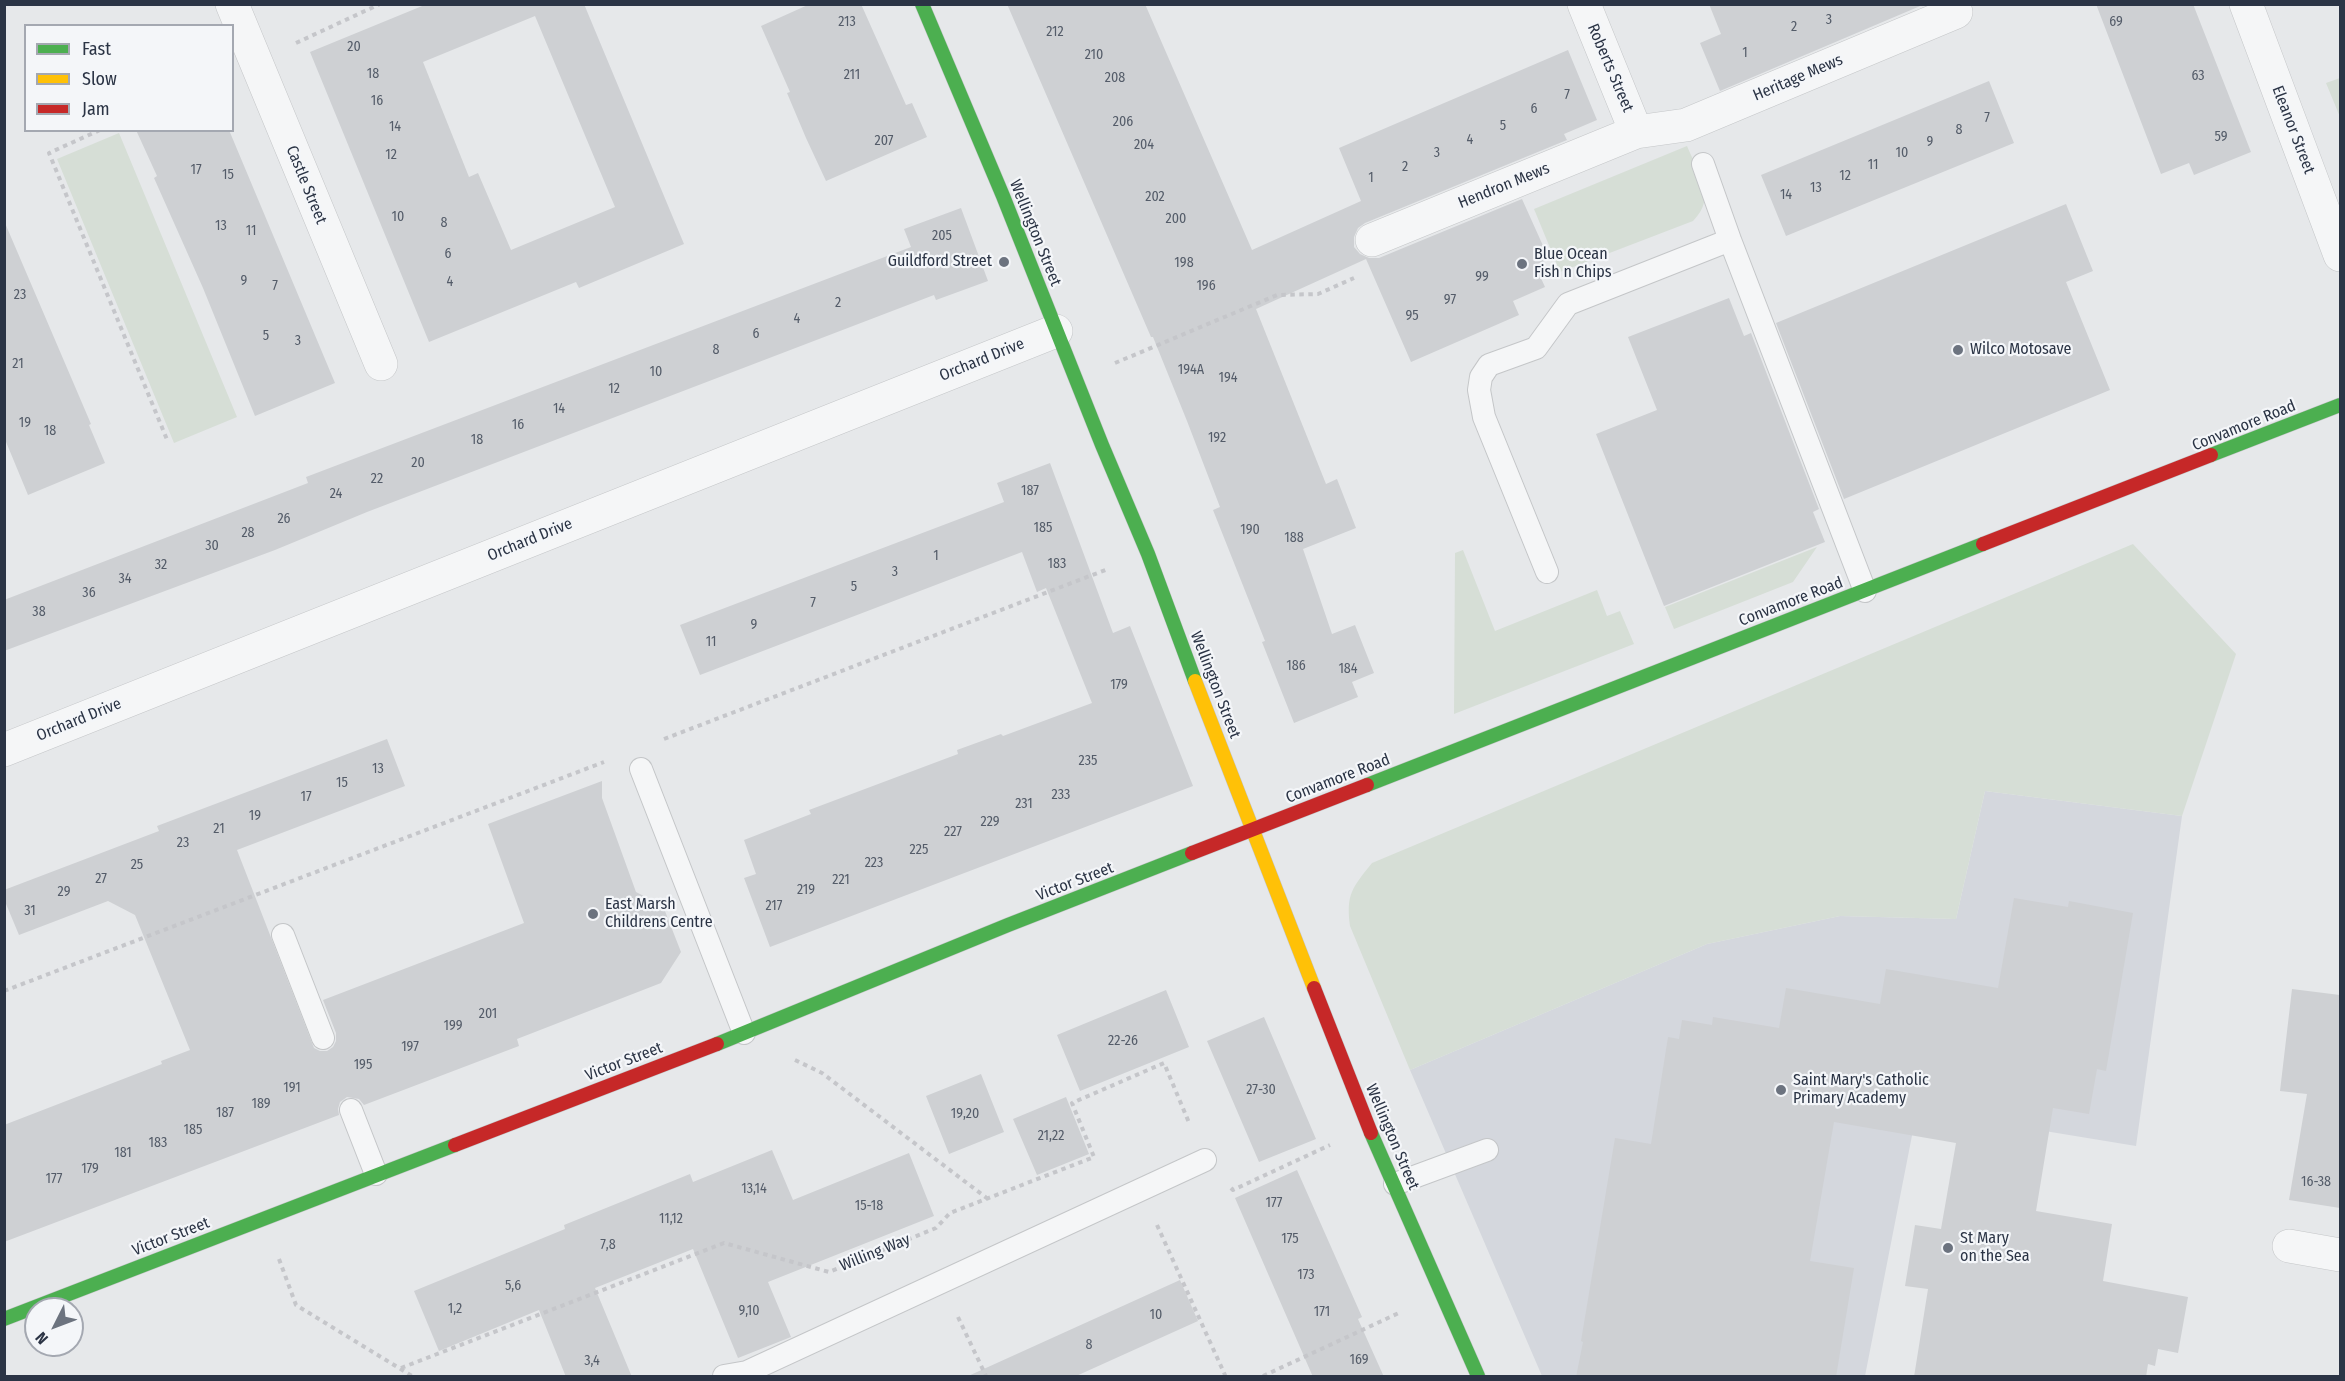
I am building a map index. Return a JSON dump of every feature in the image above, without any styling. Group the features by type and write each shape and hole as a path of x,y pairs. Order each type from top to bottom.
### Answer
{"street":[{"name":"Castle Street","path":"232,4 381,364"},
{"name":"Wellington Street","path":"922,4 1003,196 1148,554 1368,1126 1395,1184 1439,1293 1478,1377"},
{"name":"Roberts Street","path":"1584,4 1636,132"},
{"name":"Eleanor Street","path":"2246,4 2340,255"},
{"name":"Heritage Mews","path":"1636,132 1686,125 1956,12"},
{"name":"Hendron Mews","path":"1371,240 1636,132"},
{"name":"Orchard Drive","path":"4,750 1056,331"},
{"name":"Convamore Road","path":"1253,830 2340,405"},
{"name":"Victor Street","path":"4,1318 744,1033 1008,925 1253,830"},
{"path":"2289,1246 2340,1255"}],"lane":[{"path":"1703,164 1864,591"},
{"path":"1547,572 1484,417 1479,390 1481,377 1489,365 1536,348 1568,304 1730,240"},
{"path":"641,769 744,1033"},
{"path":"284,935 323,1038"},
{"path":"351,1110 376,1174"},
{"path":"1395,1184 1487,1150"},
{"path":"723,1377 748,1374 1205,1160"}],"path":[{"path":"255,62 380,4"},
{"path":"96,132 49,153 168,442"},
{"path":"660,741 1148,554"},
{"path":"4,991 615,758"},
{"path":"744,1033 822,1073 989,1199"},
{"name":"Willing Way","path":"401,1368 724,1243 829,1272 936,1228 950,1213 1094,1157 1072,1102 1164,1063 1205,1160"},
{"path":"1205,1160 1233,1190 1368,1126"},
{"path":"264,1218 296,1305 401,1368 412,1377"},
{"path":"1157,1225 1225,1375 1222,1377"},
{"path":"1263,1377 1439,1293"},
{"path":"958,1317 986,1377"}],"shaded area":[{"path":"2340,78 2340,117 2326,83"},
{"path":"119,133 237,417 174,443 57,159"},
{"path":"1687,146 1704,184 1705,193 1704,203 1693,221 1560,272 1534,209"},
{"path":"2133,544 2236,654 2182,816 1985,791 1956,919 1840,916 1707,944 1410,1070 1350,926 1349,906 1352,892 1372,863"},
{"path":"1817,547 1793,582 1674,629 1665,607"},
{"path":"1463,550 1495,631 1597,590 1607,616 1620,611 1634,644 1454,714 1455,553"},
{"name":"Saint Mary's Catholic Primary Academy","path":"1985,791 2182,816 2136,1146 1917,1110 1865,1376 1542,1376 1410,1070 1707,944 1840,916 1956,919"}],"building":[{"path":"427,4 584,4 684,244 579,288 576,282 429,342 310,52","holes":["535,16 615,207 511,250 478,173 469,177 423,62"]},
{"path":"810,4 861,4 906,105 912,103 927,137 826,181 787,93 790,92 761,26"},
{"path":"1007,4 1145,4 1252,250 1361,201 1339,148 1568,50 1597,120 1564,134 1567,140 1365,223 1358,228 1354,237 1354,247 1360,254 1369,258 1379,258 1522,199 1549,259 1535,265 1545,287 1513,301 1519,315 1411,362 1366,259 1256,309 1326,484 1337,479 1356,528 1303,549 1332,634 1355,625 1374,673 1352,682 1358,697 1294,723 1262,642 1265,641 1213,510 1220,507 1187,421 1153,337 1151,337"},
{"path":"1709,4 1925,4 1720,91 1700,43 1721,34"},
{"path":"2096,4 2193,4 2251,152 2194,175 2189,163 2161,174"},
{"path":"1989,81 2014,143 1786,236 1761,175"},
{"path":"137,132 230,132 335,383 255,416 203,288 154,178 157,176"},
{"name":"Wilco Motosave","path":"2066,204 2093,271 2066,282 2110,390 1844,499 1776,323"},
{"path":"961,208 988,281 936,300 934,295 367,512 275,550 4,651 4,600 308,483 306,477 911,247 904,229"},
{"path":"5,223 91,424 89,425 105,463 28,495 4,437"},
{"path":"1729,298 1744,336 1751,333 1819,509 1813,512 1825,542 1664,606 1596,434 1657,410 1628,337"},
{"path":"1050,463 1113,633 1130,626 1193,786 770,947 744,878 756,874 744,840 811,814 809,810 958,754 957,750 1001,734 1003,736 1092,703 1046,588 1037,592 1022,552 700,675 680,625 1004,502 997,483"},
{"path":"387,739 405,786 237,850 314,1048 327,1051 336,1041 336,1033 323,1000 524,923 488,824 602,781 602,798 636,892 663,906 681,952 661,983 517,1039 519,1046 364,1105 359,1099 347,1097 340,1102 339,1115 4,1242 4,1125 162,1064 161,1061 190,1050 135,915 108,901 19,935 4,899 4,890 159,831 157,826"},
{"path":"2014,898 2068,907 2069,901 2133,913 2106,1071 2097,1069 2089,1114 2053,1108 2036,1211 2112,1224 2103,1281 2188,1297 2178,1353 2158,1349 2155,1366 2148,1364 2146,1377 1914,1377 1928,1289 1905,1286 1915,1225 1941,1229 1956,1143 1834,1122 1810,1261 1854,1268 1836,1377 1576,1377 1615,1138 1651,1144 1668,1037 1679,1039 1682,1020 1712,1025 1713,1017 1779,1028 1786,988 1880,1004 1886,969 1998,988"},
{"path":"2292,989 2340,995 2340,1208 2289,1200 2307,1094 2280,1091"},
{"path":"1166,990 1189,1047 1080,1091 1057,1035"},
{"path":"1264,1017 1316,1139 1259,1162 1207,1041"},
{"path":"981,1074 1004,1132 949,1154 926,1096"},
{"path":"1066,1097 1089,1154 1037,1175 1013,1119"},
{"path":"772,1150 793,1200 909,1153 934,1216 768,1282 791,1337 738,1358 693,1249 595,1288 632,1377 566,1377 539,1310 439,1351 414,1291 565,1229 564,1225 690,1174 693,1182"},
{"path":"1297,1170 1362,1317 1358,1319 1384,1377 1313,1377 1235,1198"},
{"path":"1180,1280 1198,1321 1074,1377 966,1377"}],"traffic: fast":[{"path":"922,4 1003,196 1148,554 1195,681"},
{"path":"2211,455 2340,405"},
{"path":"1367,785 1983,544"},
{"path":"717,1044 1008,925 1192,853"},
{"path":"1371,1133 1478,1376"},
{"path":"4,1319 455,1145"}],"traffic: slow":[{"path":"1195,681 1314,988"}],"traffic: jam":[{"path":"1983,544 2211,455"},
{"path":"1192,853 1367,785"},
{"path":"1314,988 1371,1133"},
{"path":"455,1145 717,1044"}],"place":[{"name":"Guildford Street","path":"1004,262"},
{"name":"Blue Ocean Fish n Chips","path":"1522,264"},
{"name":"Wilco Motosave","path":"1958,350"},
{"name":"East Marsh Childrens Centre","path":"593,914"},
{"name":"Saint Mary's Catholic Primary Academy","path":"1781,1090"},
{"name":"St Mary on the Sea","path":"1948,1248"}]}
